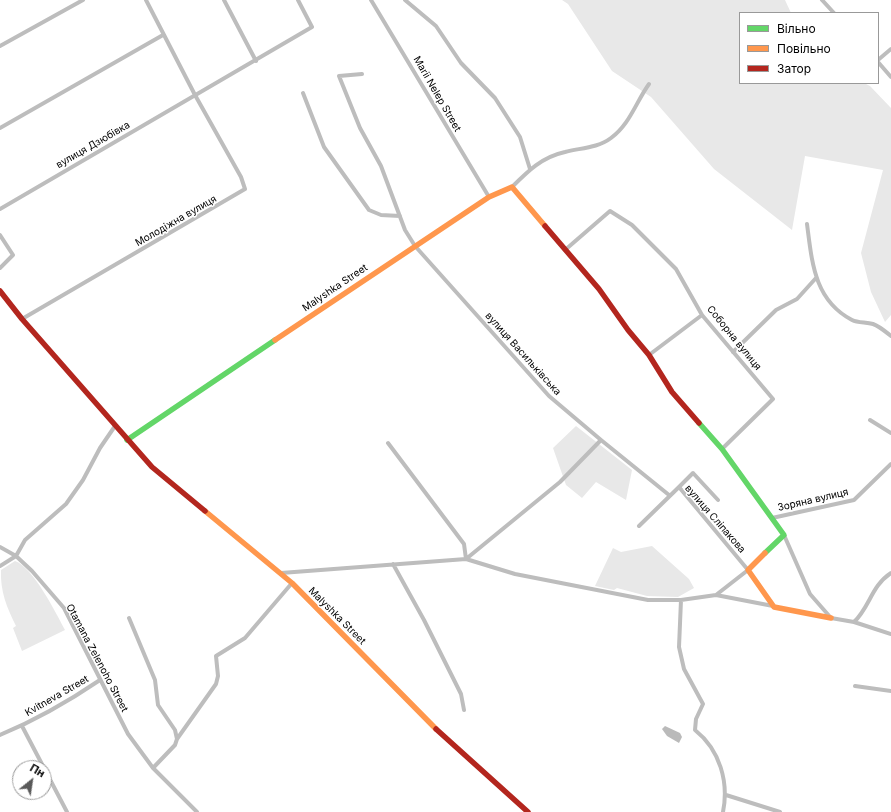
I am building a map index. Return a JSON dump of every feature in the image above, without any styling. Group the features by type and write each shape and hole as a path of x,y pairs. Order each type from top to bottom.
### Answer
{"street":[{"path":"0,46 83,0"},
{"path":"146,0 195,95"},
{"path":"224,0 256,61"},
{"name":"вулиця Дзюбівка","path":"0,209 312,27 298,0"},
{"name":"Marii Nelep Street","path":"372,0 489,197"},
{"path":"405,0 436,26 461,63 495,98 520,137 530,169"},
{"path":"822,0 833,12"},
{"path":"0,128 163,35"},
{"path":"879,60 891,49"},
{"path":"879,62 891,77"},
{"name":"вулиця Васильківська","path":"362,74 339,76 360,128 381,166 405,230 415,246 549,396 669,495"},
{"path":"415,246 489,197 512,187 530,169 548,157 564,152 587,148 610,139 622,129 649,84"},
{"path":"303,93 324,147 369,210 381,215 400,216"},
{"name":"Молодіжна вулиця","path":"22,319 245,189 241,177 195,95"},
{"path":"512,187 599,289 628,330 650,355 672,392 722,449 784,535 810,594 831,618"},
{"name":"Соборна вулиця","path":"565,250 610,211 632,225 676,269 702,314 773,399 722,449"},
{"path":"807,224 816,278 824,295 836,309 853,321 875,324 891,336"},
{"path":"0,235 13,255 0,268"},
{"name":"Malyshka Street","path":"127,440 415,246"},
{"path":"733,352 776,310 797,299 816,278"},
{"name":"Malyshka Street","path":"0,291 22,319 152,468 292,583 435,728 528,811"},
{"path":"650,355 702,314"},
{"path":"870,420 891,433"},
{"path":"0,566 16,556 25,540 66,504 84,480 100,448 115,426"},
{"path":"466,559 560,482 601,440"},
{"path":"388,443 464,544 466,559"},
{"name":"Зоряна вулиця","path":"772,518 854,500 891,464"},
{"path":"679,487 693,473 718,500"},
{"name":"вулиця Сліпакова","path":"639,526 669,495 679,487 748,570"},
{"path":"716,595 748,570 784,535"},
{"name":"Otamana Zelenoho Street","path":"0,547 16,556 32,571 64,608 128,734 154,768 198,812"},
{"path":"281,574 466,559 515,574 648,600 681,600 716,595 854,622 891,634"},
{"path":"393,564 424,620 460,694 464,710"},
{"path":"748,570 774,606"},
{"path":"854,622 864,611 881,580 891,574"},
{"path":"154,768 175,745 216,684 218,676 216,656 246,638 292,583"},
{"path":"681,600 680,646 682,661 684,669 703,704 696,719 695,730 707,739 723,775 726,795 723,812"},
{"path":"129,618 155,680 158,705 176,730 178,739"},
{"name":"Kvitneva Street","path":"0,735 22,726 75,697 100,680"},
{"path":"855,686 891,691"},
{"name":"Kvitneva Street","path":"22,726 40,760"},
{"name":"Kvitneva Street","path":"52,783 67,812"},
{"path":"726,795 780,812"}],"shaded area":[{"path":"562,0 785,0 791,12 739,12 739,84 866,84 870,86 891,108 891,315 885,322 871,292 861,253 883,170 805,156 792,230 714,169 651,97 612,71 568,4"},
{"path":"576,426 632,470 626,500 596,482 582,498 566,485 553,448"},
{"path":"652,546 689,579 694,588 678,597 647,596 617,588 614,590 595,586 613,548 621,552"},
{"path":"15,561 22,565 36,581 50,602 65,630 22,651 13,628 16,626 5,599 1,578 1,570"},
{"path":"665,726 680,733 682,737 679,743 667,736 662,729"}],"traffic: fast":[{"path":"127,440 275,340"},
{"path":"699,423 722,449 784,535 765,553"}],"traffic: slow":[{"path":"275,340 489,197 512,187 545,226"},
{"path":"205,511 292,583 436,729"},
{"path":"765,553 748,570 774,607 831,618"}],"traffic: jam":[{"path":"545,226 599,289 628,330 649,355 672,392 699,423"},
{"path":"0,291 22,319 152,467 205,511"},
{"path":"436,729 528,812"}]}
